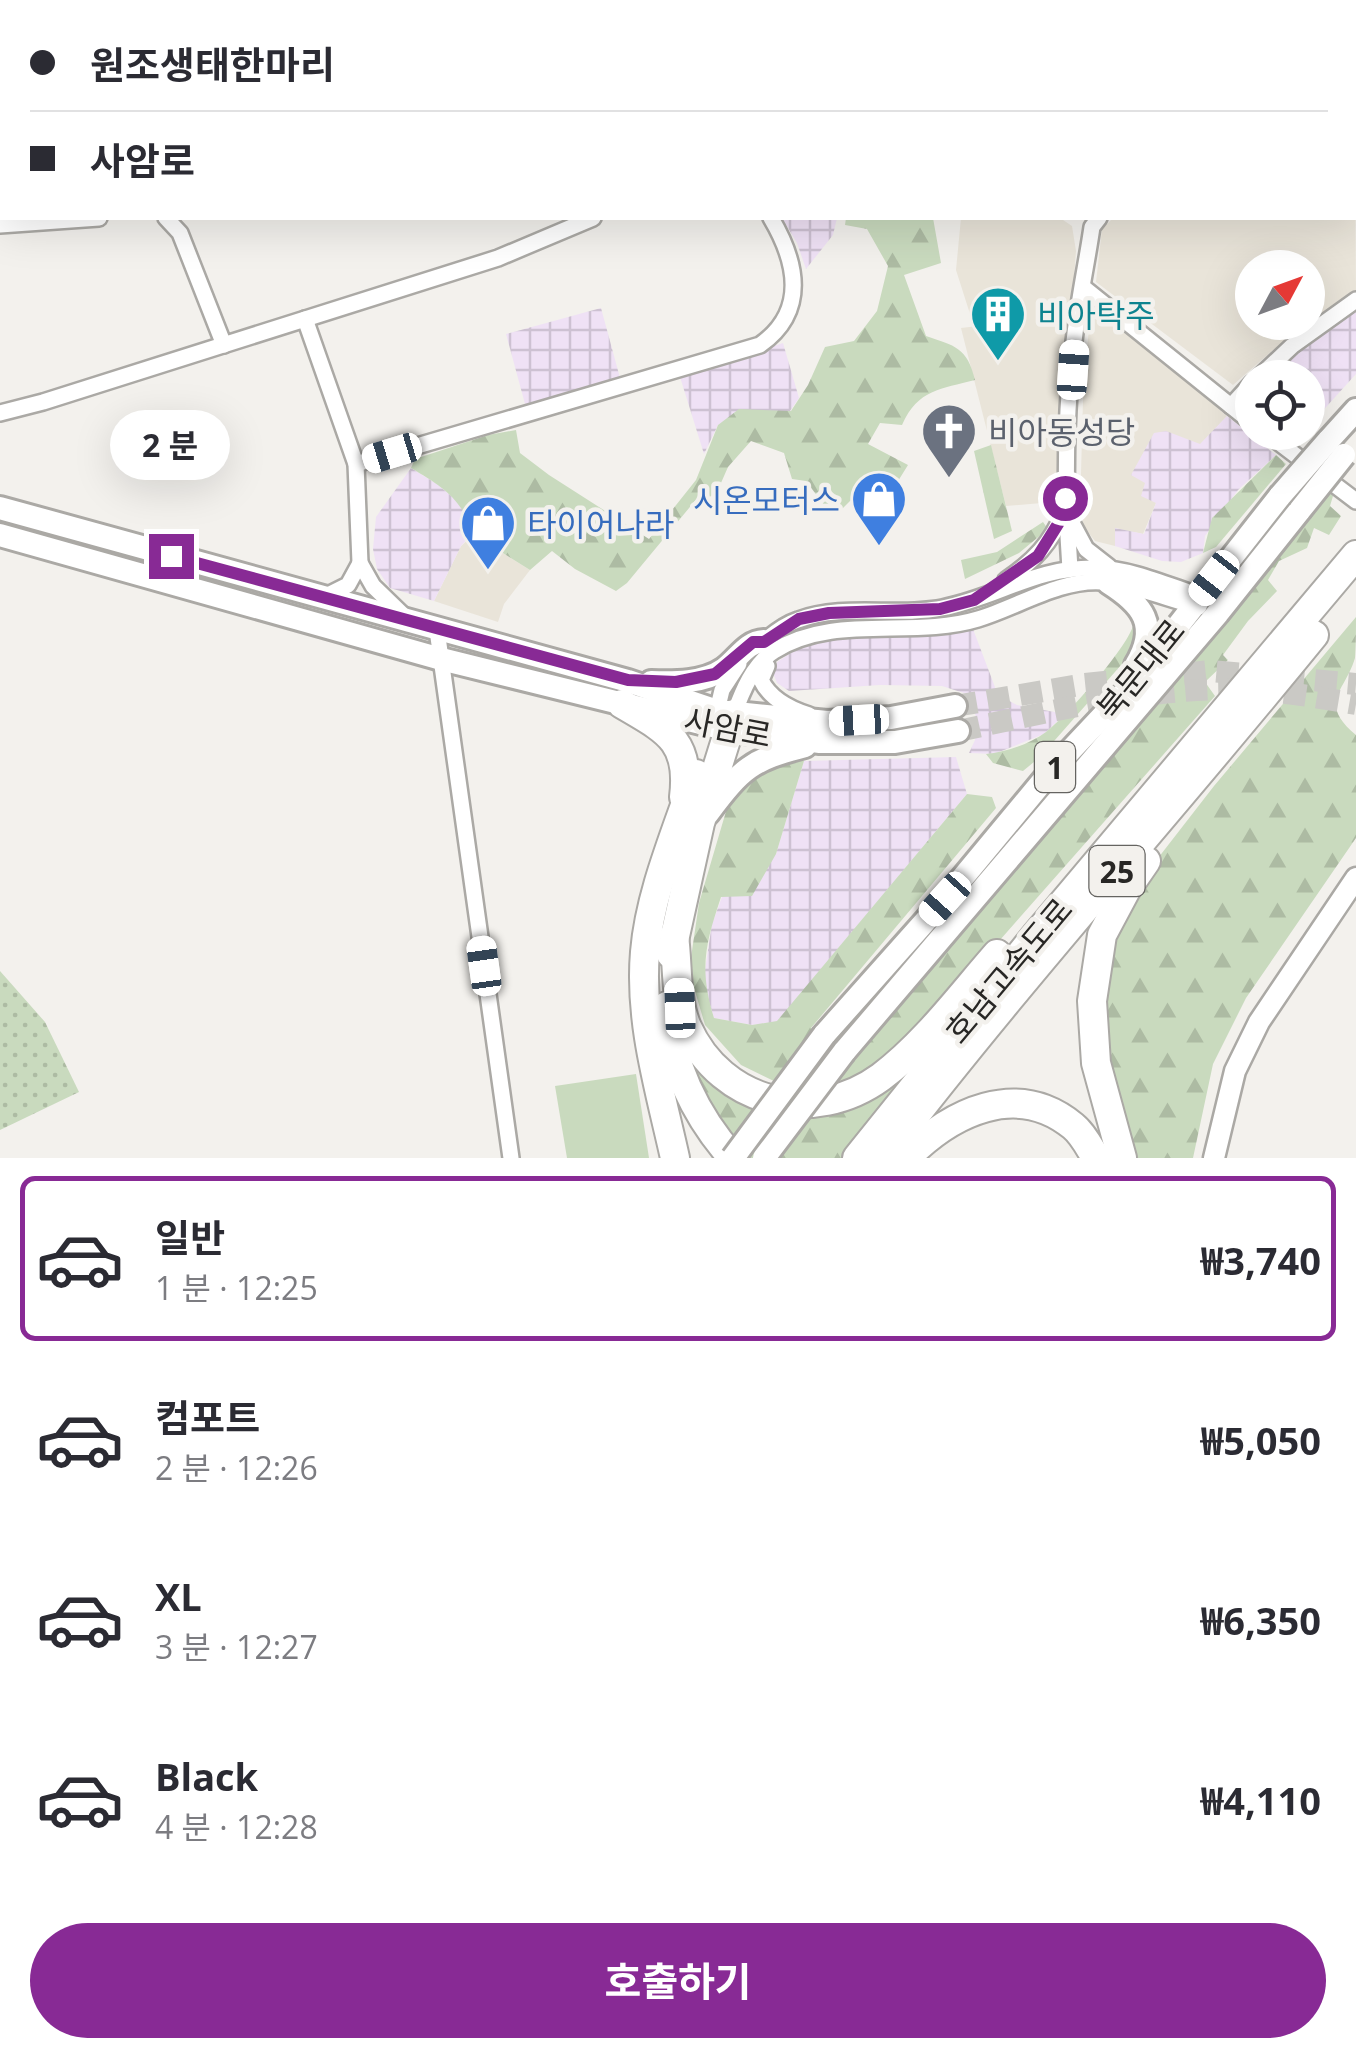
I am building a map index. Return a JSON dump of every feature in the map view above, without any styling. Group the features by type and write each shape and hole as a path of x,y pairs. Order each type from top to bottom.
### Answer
{"highway":[{"name":"호남고속도로","path":"882,1158 992,1020 1211,762 1351,574"},
{"name":"호남고속도로","path":"858,1158 1036,934 1351,574"},
{"path":"625,692 677,743 687,773 691,820 666,974 668,1014 675,1056 690,1094 706,1125 733,1158"},
{"path":"675,1158 650,1048 645,950 655,902 691,820 723,720"},
{"path":"1122,1158 1096,1063 1092,1001 1102,936 1126,890 1190,805 1211,762"},
{"path":"674,936 680,1008 688,1030 713,1064 745,1089 783,1104 821,1104 849,1097 909,1052 1115,824 1148,805"},
{"path":"646,1002 671,1085 714,1158"},
{"path":"906,1158 939,1130 1002,1102 1042,1106 1076,1128 1096,1158"}],"main road":[{"name":"북문대로","path":"733,1158 824,1035 945,899 1052,770 1130,687 1196,601 1343,446 1356,410"},
{"name":"북문대로","path":"764,1158 844,1052 1221,608 1290,503"},
{"name":"사암로","path":"0,508 408,620 723,720 824,732"},
{"name":"사암로","path":"0,535 441,658 625,692"},
{"path":"1111,576 1134,599 1147,626 1147,640 1130,687"},
{"path":"625,692 702,678 724,669 753,642 768,646"},
{"path":"691,820 748,766 767,756 824,732 955,706"},
{"path":"824,732 896,742 958,731"}],"street":[{"path":"0,225 71,220"},
{"path":"168,220 180,233 224,345"},
{"path":"0,412 498,258 588,220"},
{"path":"356,464 760,345 778,332 795,284 788,247 772,220"},
{"path":"1070,569 1066,508 1069,412 1091,221"},
{"path":"1083,287 1235,409"},
{"path":"1277,360 1356,300"},
{"path":"305,320 356,464 360,562 348,585 322,598"},
{"path":"1231,406 1235,402"},
{"path":"1289,450 1356,501"},
{"path":"1066,508 1079,540 1111,576"},
{"path":"974,600 1030,565 1053,536 1066,508"},
{"name":"사암로","path":"360,562 373,586 408,620"},
{"name":"사암로","path":"723,720 722,690 737,666 799,619 829,613 940,609 1045,572 1070,569 1111,576 1221,608"},
{"name":"사암로","path":"768,646 823,632 940,627 976,620 1070,584 1111,576"},
{"path":"437,630 510,1158"},
{"name":"사암로","path":"768,646 761,680 765,688 824,732"},
{"path":"1214,1158 1236,1072 1259,1022 1356,878"}],"shaded area":[{"path":"783,220 837,220 833,235 806,269"},
{"path":"961,220 1063,220 1072,226 1076,251 1058,496 1053,502 1006,506 961,328 1011,322 1011,308 970,314 956,270"},
{"path":"1111,220 1356,220 1356,294 1325,315 1325,250 1235,250 1235,340 1288,340 1262,360 1235,360 1233,385 1096,282 1102,229"},
{"path":"1356,307 1356,374 1325,408 1325,360 1289,360 1314,340 1325,340 1325,331"},
{"path":"601,308 620,378 525,404 506,334"},
{"path":"1090,315 1106,316 1146,346 1227,416 1200,445 1187,440 1145,483 1156,503 1143,534 1115,528 1115,546 1095,541 1084,527 1080,510 1083,400"},
{"path":"783,343 799,398 790,411 718,425 704,454 680,377"},
{"path":"1227,416 1235,422 1235,450 1270,450 1276,455 1238,490 1205,536 1203,553 1181,562 1162,561 1115,546 1115,528 1144,534 1156,503 1141,496 1145,483 1131,475 1154,433 1166,431 1200,444"},
{"path":"411,468 462,505 474,532 461,546 434,601 390,588 377,569 373,549 376,517"},
{"path":"471,537 530,570 504,604 498,622 434,601 461,546"},
{"path":"973,629 998,695 1017,705 1065,714 1044,734 994,754 969,753 977,721 970,695 942,686 880,685 789,691 777,683 773,673 777,662 811,640 846,636 917,637"},
{"path":"956,757 967,794 777,1022 752,1025 714,1018 703,983 712,924 722,897 776,854 804,761"}],"green space":[{"path":"846,220 933,220 941,263 904,275 926,336 964,354 975,380 923,397 902,425 880,423 868,444 908,465 890,494 867,484 836,515 806,481 792,479 784,453 751,441 728,467 717,492 708,498 699,496 627,583 616,591 575,569 552,551 530,570 471,537 474,532 456,501 411,468 415,459 516,430 520,453 649,539 696,480 718,425 739,409 791,411 825,347 854,341 877,311 888,266 867,229 845,225"},
{"path":"991,445 1012,531 994,539 974,451"},
{"path":"1276,455 1286,464 1216,547 1203,553 1212,518"},
{"path":"1326,491 1333,496 1330,506 1341,516 1329,535 1314,528 1307,548 1279,561 1268,580 1277,591 1223,655 1228,660 1205,682 1215,696 978,965 872,1073 831,1088 782,1085 741,1065 705,1025 689,971 699,903 732,791 772,759 804,761 776,854 752,896 721,897 708,943 705,971 714,1018 752,1025 777,1021 967,794 992,797 996,808 811,1028 852,1061 1149,711"},
{"path":"1043,522 1048,529 1019,553 965,579 961,560 997,552"},
{"path":"1356,617 1355,658 1336,705 1344,724 1356,735 1356,838 1246,998 1213,1064 1193,1158 1137,1158 1108,1072 1104,1018 1119,924 1148,871"},
{"path":"1141,625 1137,647 1040,757 1023,771 993,763 986,754 1025,744 1055,724 1108,665 1133,626"},
{"path":"0,971 45,1022 79,1092 0,1130"},
{"path":"686,1037 753,1099 903,1076 906,1080 845,1158 749,1158 708,1102 695,1073"},
{"path":"636,1074 649,1158 567,1158 555,1086"}],"tunnel":[{"path":"955,706 1085,684 1211,671 1356,684"},
{"path":"958,731 1087,704 1184,691 1252,690 1356,704"}],"place":[{"name":"비아탁주","path":"998,363"},
{"name":"비아동성당","path":"949,480"},
{"name":"시온모터스","path":"879,548"},
{"name":"타이어나라","path":"488,572"}],"route":[{"path":"171,556 628,680 663,683 715,674 753,642 764,642 799,619 829,613 940,609 974,600 1030,565 1053,536 1066,508 1065,498"}]}
